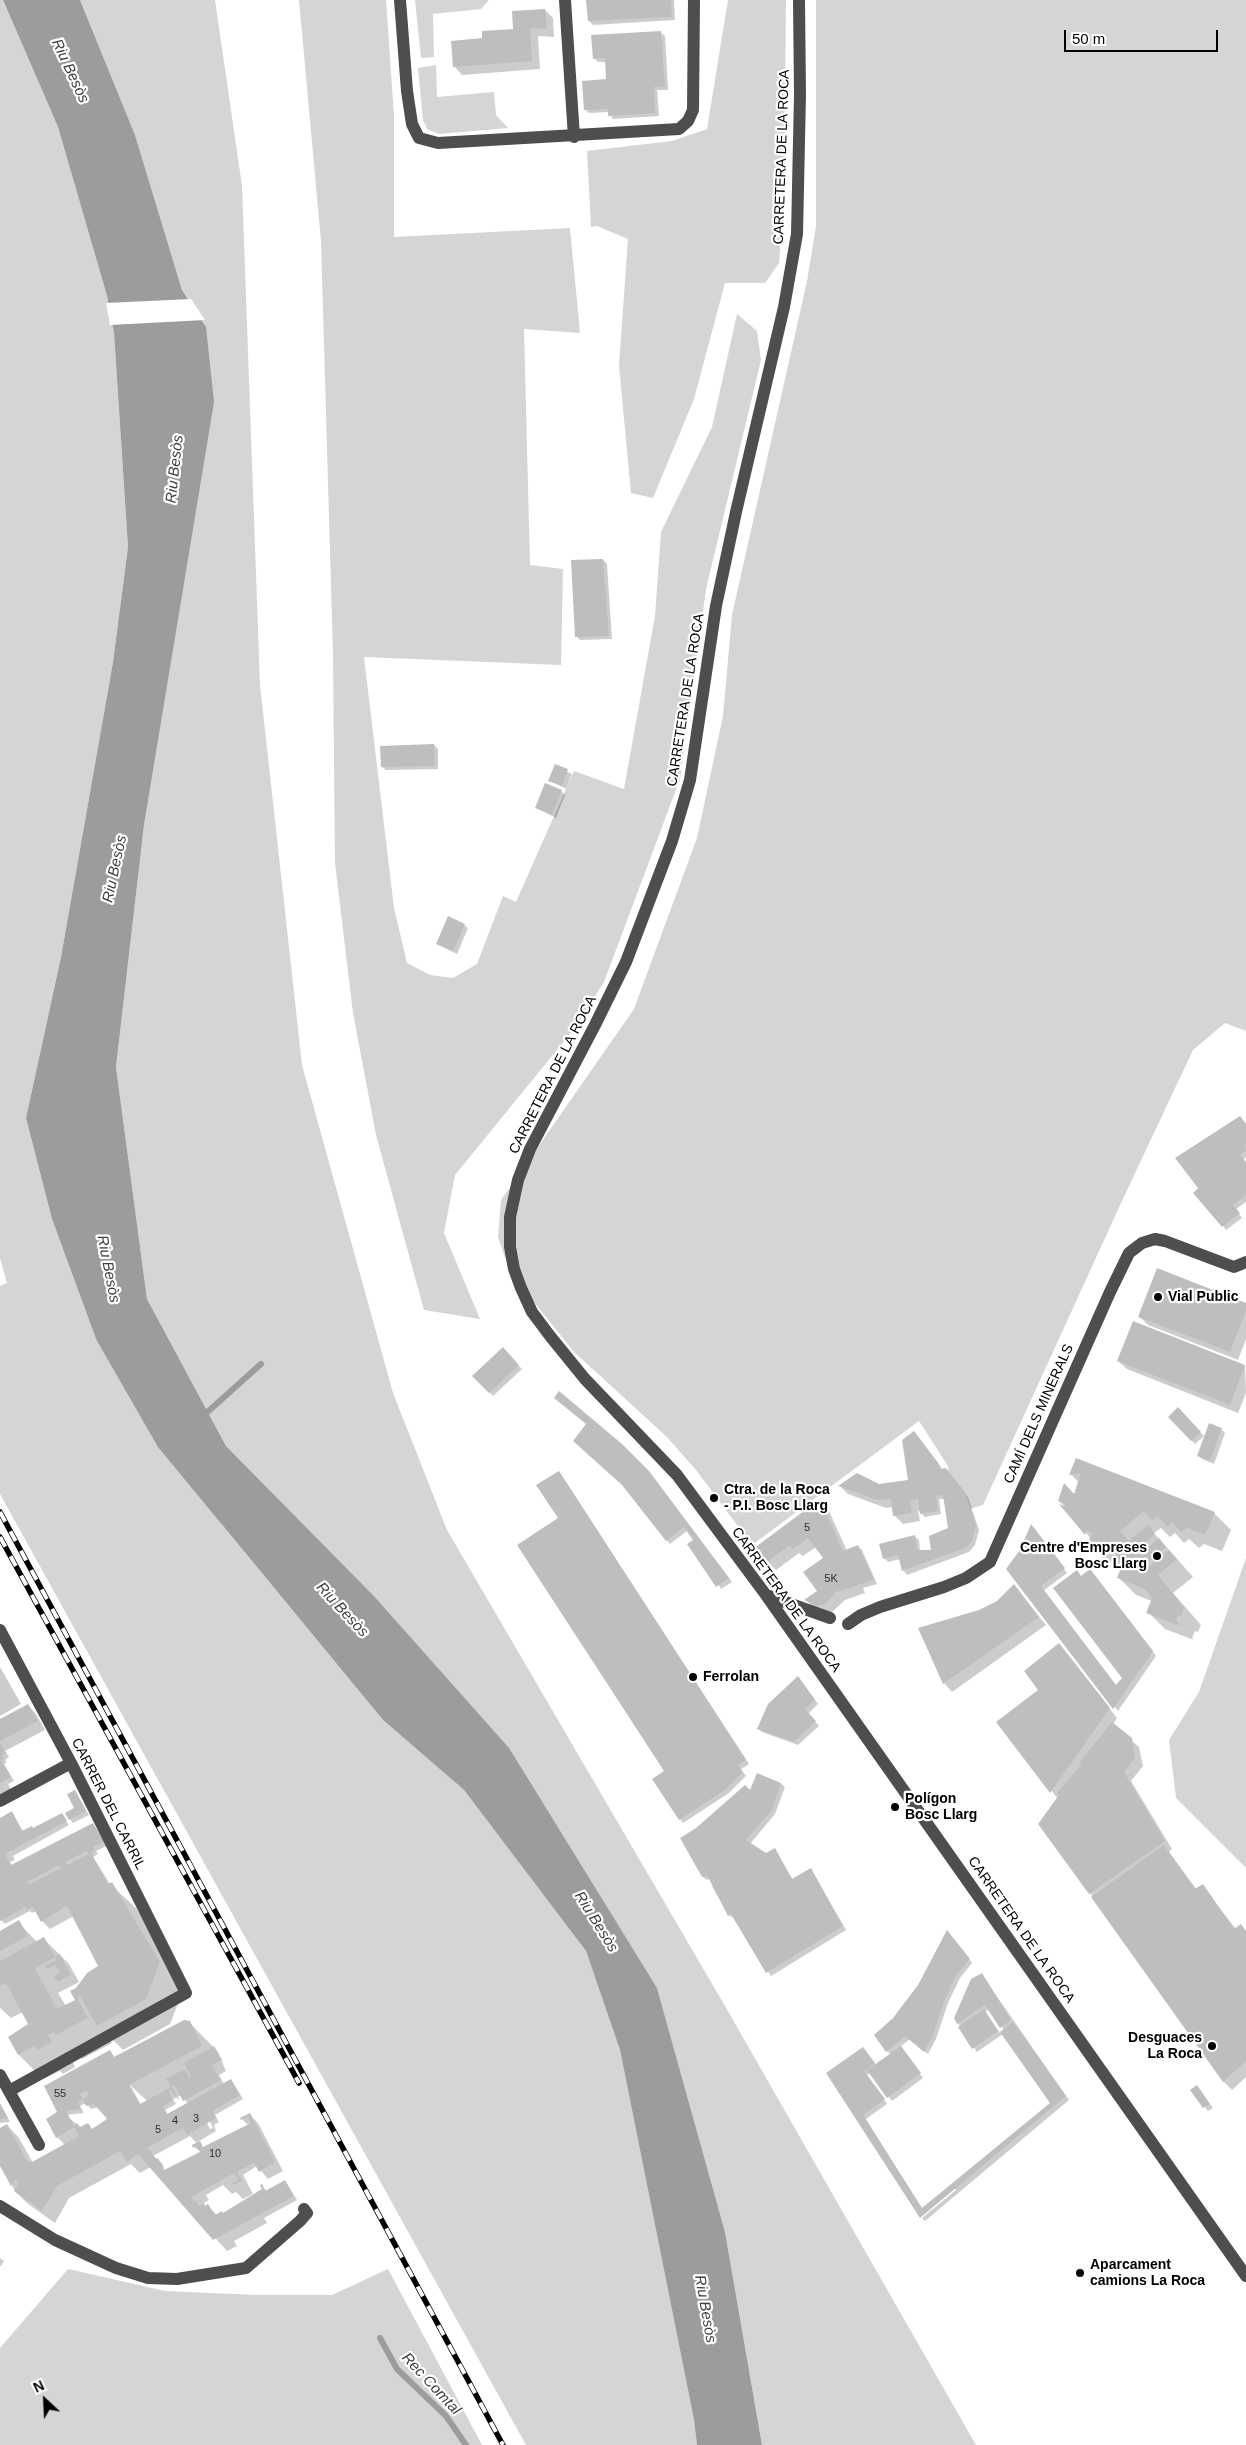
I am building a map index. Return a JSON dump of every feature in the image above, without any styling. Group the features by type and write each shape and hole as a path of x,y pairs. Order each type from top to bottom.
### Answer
{"street":[{"path":"400,0 407,91 412,124 418,138 438,143 574,137 679,129 688,121 693,110 694,0"},
{"path":"565,0 574,137"},
{"name":"CARRETERA DE LA ROCA","path":"799,0 800,94 797,234 784,307 716,606 690,780 672,841 626,962 530,1149 518,1180 510,1217 510,1247 514,1269 520,1288 532,1312 585,1379 677,1475 766,1596 1246,2276"},
{"name":"CAMÍ DELS MINERALS","path":"848,1624 861,1615 880,1607 944,1588 966,1578 990,1562 1129,1253 1142,1243 1155,1239 1234,1267 1246,1262"},
{"path":"766,1596 830,1618"},
{"name":"CARRER DEL CARRIL","path":"0,1630 71,1762 186,1993 9,2091"},
{"path":"0,1801 71,1762"},
{"path":"0,2074 39,2145"},
{"path":"0,2206 55,2240 116,2268 148,2278 177,2279 246,2268 300,2221 307,2213 304,2210"}],"shaded area":[{"path":"0,0 3,0 58,127 107,296 114,333 128,547 113,662 61,957 26,1118 52,1219 96,1339 222,1525 383,1720 464,1790 586,1951 620,2050 694,2420 697,2445 526,2445 0,1494 0,1286 7,1283 0,1258"},
{"path":"80,0 215,0 242,186 260,685 302,1065 393,1393 447,1530 725,2006 976,2445 762,2445 725,2232 657,1988 372,1594 226,1446 147,1299 116,1067 144,825 171,660 206,327 182,290 135,135"},
{"path":"299,0 386,0 394,116 394,237 570,228 580,333 524,329 530,565 563,569 561,665 364,657 394,908 407,963 430,975 453,978 477,964 503,896 516,902 574,771 624,789 655,616 661,532 712,427 737,314 757,331 761,360 706,589 680,779 604,982 574,1029 455,1175 444,1233 480,1319 424,1310 376,1135 353,1013 335,863 333,655 321,241"},
{"path":"415,0 489,0 481,9 433,14 434,57 421,58"},
{"path":"728,0 786,0 784,187 779,263 765,283 725,283 694,399 653,498 631,493 619,366 628,239 597,226 591,227 587,151 672,141 707,129"},
{"path":"816,0 1246,0 1246,1031 1225,1023 1193,1050 983,1505 953,1514 948,1466 919,1421 752,1545 696,1470 667,1437 574,1352 510,1272 498,1237 501,1200 634,1009 697,838 723,716 732,615 807,281 816,226"},
{"path":"436,65 437,97 494,92 496,115 508,128 439,134 427,129 423,120 418,68"},
{"path":"1246,1558 1246,1868 1176,1798 1169,1740 1199,1692"},
{"path":"68,2269 165,2291 258,2295 332,2295 388,2269 482,2445 0,2445 0,2348"}],"water":[{"name":"Riu Besòs","path":"3,0 80,0 135,135 182,290 206,327 214,402 144,825 116,1067 147,1299 226,1446 372,1594 509,1748 657,1988 725,2232 762,2445 697,2445 694,2420 620,2050 586,1951 464,1790 383,1720 158,1447 96,1339 52,1219 26,1118 61,957 113,662 128,547 114,333 107,296 58,127"}],"pier":[{"path":"191,299 205,320 110,325 106,303"}],"building":[{"path":"586,0 671,0 672,17 588,21"},
{"path":"545,9 547,29 530,28 532,61 453,67 451,41 482,38 482,31 513,29 512,11"},
{"path":"661,31 665,87 654,87 655,113 608,116 608,109 584,110 582,81 606,79 605,58 593,59 591,35"},
{"path":"603,559 609,636 575,637 571,560"},
{"path":"434,744 435,766 381,767 380,746"},
{"path":"555,764 568,769 562,786 548,781"},
{"path":"545,783 562,790 552,815 535,808"},
{"path":"448,916 465,924 453,951 436,944"},
{"path":"1240,1116 1246,1124 1246,1144 1244,1145 1246,1151 1240,1155 1246,1162 1246,1195 1233,1205 1240,1213 1222,1227 1193,1193 1198,1188 1175,1158"},
{"path":"1157,1268 1246,1303 1246,1310 1230,1352 1138,1317"},
{"path":"1133,1321 1245,1365 1230,1405 1117,1361"},
{"path":"503,1347 519,1365 489,1393 472,1376"},
{"path":"559,1391 622,1444 649,1471 729,1578 716,1587 687,1544 693,1540 684,1527 666,1541 622,1485 573,1441 586,1424 554,1398"},
{"path":"1178,1407 1201,1432 1191,1441 1168,1417"},
{"path":"1209,1423 1222,1428 1210,1461 1197,1456"},
{"path":"914,1431 939,1464 940,1469 946,1468 965,1492 976,1525 972,1541 965,1548 902,1571 898,1555 883,1559 879,1544 915,1535 917,1550 931,1550 929,1536 948,1528 943,1495 936,1496 938,1511 920,1514 918,1499 910,1500 912,1513 893,1516 891,1499 877,1500 838,1486 857,1473 879,1484 908,1480 902,1440"},
{"path":"1076,1458 1215,1512 1205,1535 1187,1528 1181,1532 1172,1522 1167,1527 1158,1516 1152,1521 1144,1511 1120,1531 1129,1541 1148,1525 1155,1534 1137,1550 1140,1554 1159,1538 1166,1547 1147,1563 1150,1566 1169,1550 1177,1559 1158,1575 1184,1607 1181,1616 1178,1615 1176,1620 1181,1626 1146,1613 1152,1598 1145,1589 1117,1578 1123,1563 1116,1554 1088,1543 1092,1533 1086,1530 1085,1535 1059,1504 1064,1506 1065,1504 1058,1501 1064,1483 1074,1494 1081,1473 1069,1475"},
{"path":"559,1471 746,1760 738,1765 743,1772 725,1790 679,1820 652,1779 664,1771 517,1545 558,1518 536,1485"},
{"path":"820,1499 843,1551 858,1545 874,1580 836,1592 825,1604 816,1606 804,1600 817,1591 803,1572 823,1558 808,1538 793,1549 790,1545 767,1562 753,1549"},
{"path":"1031,1524 1065,1568 1041,1586 1116,1685 1122,1678 1053,1588 1077,1570 1081,1576 1090,1569 1153,1651 1113,1709 1006,1569 1020,1550"},
{"path":"1014,1584 1039,1617 943,1684 918,1628 979,1610 997,1601"},
{"path":"1059,1643 1110,1708 1050,1793 996,1722 1038,1690 1024,1671"},
{"path":"798,1676 815,1700 805,1709 816,1721 794,1742 757,1729 768,1704"},
{"path":"28,1704 38,1721 0,1741 0,1719"},
{"path":"1112,1722 1132,1738 1135,1758 1124,1772 1165,1841 1089,1894 1038,1824 1059,1795 1057,1793 1081,1765 1079,1763"},
{"path":"0,1743 6,1753 2,1756 4,1759 1,1760 11,1777 0,1783"},
{"path":"757,1773 781,1783 772,1810 746,1840 766,1853 775,1848 792,1879 811,1868 843,1926 766,1973 731,1914 728,1916 707,1875 702,1877 680,1838 696,1828 745,1785 750,1790"},
{"path":"75,1790 86,1811 69,1820 65,1813 74,1808 67,1794"},
{"path":"12,1811 22,1831 32,1826 33,1828 62,1813 67,1821 5,1854 11,1865 93,1823 104,1842 93,1847 95,1850 91,1853 108,1884 112,1882 160,1962 146,1999 97,2026 80,1996 77,1998 88,2018 56,2035 54,2032 48,2035 52,2042 37,2050 35,2046 18,2055 8,2037 28,2024 6,1983 0,1986 0,1961 44,1937 55,1957 35,1968 57,2009 75,2000 70,1991 76,1988 87,1973 98,1966 67,1906 41,1922 33,1907 27,1910 26,1907 0,1921 0,1818","holes":["87,1851 89,1854 67,1865 65,1862","59,1865 61,1868 29,1885 27,1882"]},
{"path":"1164,1845 1195,1889 1203,1884 1234,1929 1241,1924 1246,1931 1246,2061 1223,2082 1091,1897"},
{"path":"19,1920 28,1936 0,1951 0,1931"},
{"path":"947,1930 970,1959 957,1974 945,1999 933,2035 924,2052 905,2036 886,2052 874,2035 893,2018 918,1985"},
{"path":"60,1954 71,1975 58,1982 54,1976 60,1972 55,1965 46,1969 44,1966 57,1960 55,1957"},
{"path":"982,1973 1011,2020 1000,2028 985,2005 957,2024 954,2018 971,1979"},
{"path":"984,2009 998,2031 972,2049 958,2027"},
{"path":"184,2020 190,2021 202,2046 129,2085 140,2104 171,2087 166,2079 184,2069 189,2077 191,2076 184,2063 214,2046 222,2060 212,2065 221,2080 183,2101 174,2085 172,2087 177,2096 175,2097 171,2090 169,2092 173,2100 163,2106 167,2114 231,2079 240,2095 213,2111 216,2118 187,2135 183,2128 137,2153 148,2148 156,2159 158,2158 164,2170 200,2152 196,2146 193,2148 192,2145 200,2141 203,2147 251,2123 248,2117 241,2120 240,2118 250,2113 275,2162 259,2172 254,2163 237,2172 242,2181 233,2185 232,2183 238,2180 234,2173 191,2197 194,2201 196,2200 199,2206 204,2203 205,2206 208,2204 215,2215 222,2211 223,2213 262,2189 260,2185 262,2184 265,2191 285,2180 294,2196 213,2240 138,2154 127,2162 120,2151 57,2186 42,2211 14,2191 19,2182 15,2180 11,2186 0,2166 0,2128 7,2124 27,2161 32,2162 79,2136 74,2127 56,2138 46,2119 57,2112 44,2086 110,2050 114,2057","holes":["87,2090 89,2096 83,2099 80,2094","83,2099 86,2106 94,2104 107,2119 92,2129 88,2123 80,2127 77,2123 74,2126 66,2111 81,2109 78,2102"]},
{"path":"1013,2022 1066,2096 920,2218 826,2073 863,2047 875,2063 864,2071 885,2099 863,2115 922,2208 1050,2103 1000,2032"},
{"path":"901,2046 921,2073 887,2098 867,2070"},
{"path":"1197,2085 1210,2104 1203,2108 1190,2090"},
{"path":"0,2104 8,2118 0,2119"}],"waterway":[{"path":"203,1416 261,1364"},
{"name":"Rec Comtal","path":"380,2338 397,2369 446,2416 466,2445"}],"railway":[{"path":"0,1512 503,2445"},
{"path":"0,1537 299,2083"}],"place":[{"name":"Vial Public","path":"1158,1297"},
{"name":"Ctra. de la Roca - P.I. Bosc Llarg","path":"714,1498"},
{"name":"Centre d'Empreses Bosc Llarg","path":"1157,1556"},
{"name":"Ferrolan","path":"693,1677"},
{"name":"Polígon Bosc Llarg","path":"895,1807"},
{"name":"Desguaces La Roca","path":"1212,2046"},
{"name":"Aparcament camions La Roca","path":"1080,2273"}]}
